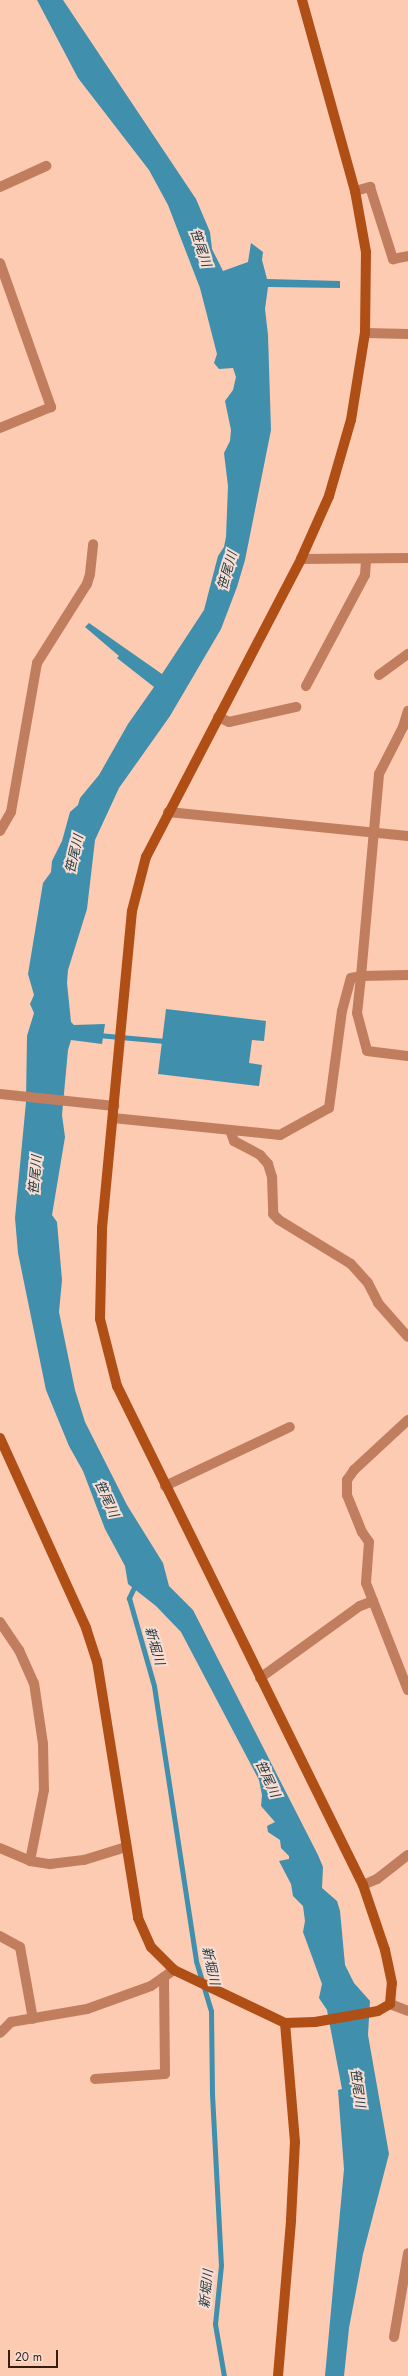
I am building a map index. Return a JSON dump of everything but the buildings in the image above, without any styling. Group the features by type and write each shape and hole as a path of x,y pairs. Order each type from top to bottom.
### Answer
{"street":[{"path":"302,0 355,191 366,252 365,333 351,420 329,496 301,559 168,812 146,857 132,911 102,1228 100,1319 117,1386 363,1885 385,1950 392,1983 390,2004"},
{"path":"0,187 46,166"},
{"path":"355,191 370,187 393,259 408,256"},
{"path":"0,263 51,406 0,428"},
{"path":"365,333 408,334"},
{"path":"0,831 11,812 37,663 87,584 90,574 93,544"},
{"path":"301,559 408,558"},
{"path":"306,686 365,575 366,559"},
{"path":"379,675 408,654"},
{"path":"218,717 229,722 296,707"},
{"path":"408,711 403,727 379,774 376,834 357,1013 367,1051 408,1056"},
{"path":"168,812 408,836"},
{"path":"113,1118 280,1135 329,1108 342,1011 351,978 362,976 408,975"},
{"path":"0,1094 114,1106"},
{"path":"230,1130 234,1142 260,1155 268,1164 272,1177 273,1214 278,1220 351,1264 368,1283 378,1303 408,1337"},
{"path":"408,1420 354,1470 347,1480 347,1495 362,1532 369,1542 366,1583 408,1690"},
{"path":"165,1486 290,1427"},
{"path":"0,1438 86,1628 97,1661 138,1918 151,1947 174,1970 286,2023 315,2022 378,2011 390,2004"},
{"path":"260,1678 360,1606 373,1601"},
{"path":"0,1622 19,1650 34,1683 44,1744 44,1790 30,1861"},
{"path":"0,1848 30,1861 50,1864 84,1860 126,1847"},
{"path":"363,1885 377,1879 407,1857"},
{"path":"0,1936 20,1947 33,2019"},
{"path":"0,2033 11,2022 86,2008 151,1986 174,1970"},
{"path":"95,2079 165,2074 164,1977"},
{"path":"390,2004 408,2011"},
{"path":"278,2376 291,2220 295,2142 286,2023"},
{"path":"394,2337 408,2253"}],"water":[{"name":"笹尾川","path":"37,0 63,0 196,199 210,232 212,249 223,271 248,262 251,243 263,252 262,260 267,279 340,281 340,288 268,287 265,309 268,335 271,430 245,560 237,587 221,629 170,716 119,788 95,840 87,909 68,970 67,983 71,1022 74,1025 105,1024 102,1044 71,1040 68,1050 62,1115 65,1137 52,1215 57,1222 62,1280 59,1312 75,1390 85,1422 127,1505 163,1563 169,1586 193,1610 318,1855 323,1867 322,1888 337,1901 340,1911 345,1965 354,1983 370,2001 368,2035 389,2154 363,2254 349,2328 344,2376 325,2376 344,2169 338,2090 342,2089 327,2010 319,1998 322,1984 303,1932 305,1921 303,1906 293,1896 291,1884 279,1861 289,1859 289,1856 281,1848 280,1840 268,1832 267,1826 275,1822 261,1806 262,1795 259,1780 181,1632 156,1606 128,1584 125,1566 105,1529 83,1471 69,1446 46,1390 18,1253 15,1218 26,1102 27,1036 34,1013 30,1004 34,995 28,974 43,883 51,872 52,861 62,841 70,812 78,805 80,798 99,775 128,724 154,687 117,658 119,656 85,627 89,623 162,674 204,610 218,556 224,547 226,537 228,486 224,453 230,441 231,430 225,401 233,390 236,377 233,368 219,369 214,363 217,354 200,288 168,205 149,170 78,78"},
{"path":"166,1009 266,1021 264,1041 252,1040 249,1063 262,1065 259,1086 158,1074"}],"waterway":[{"path":"98,1035 165,1041"},
{"name":"新堀川","path":"136,1583 129,1598 154,1686 196,1961 211,2011 212,2094 221,2265 215,2324 224,2376"}]}
